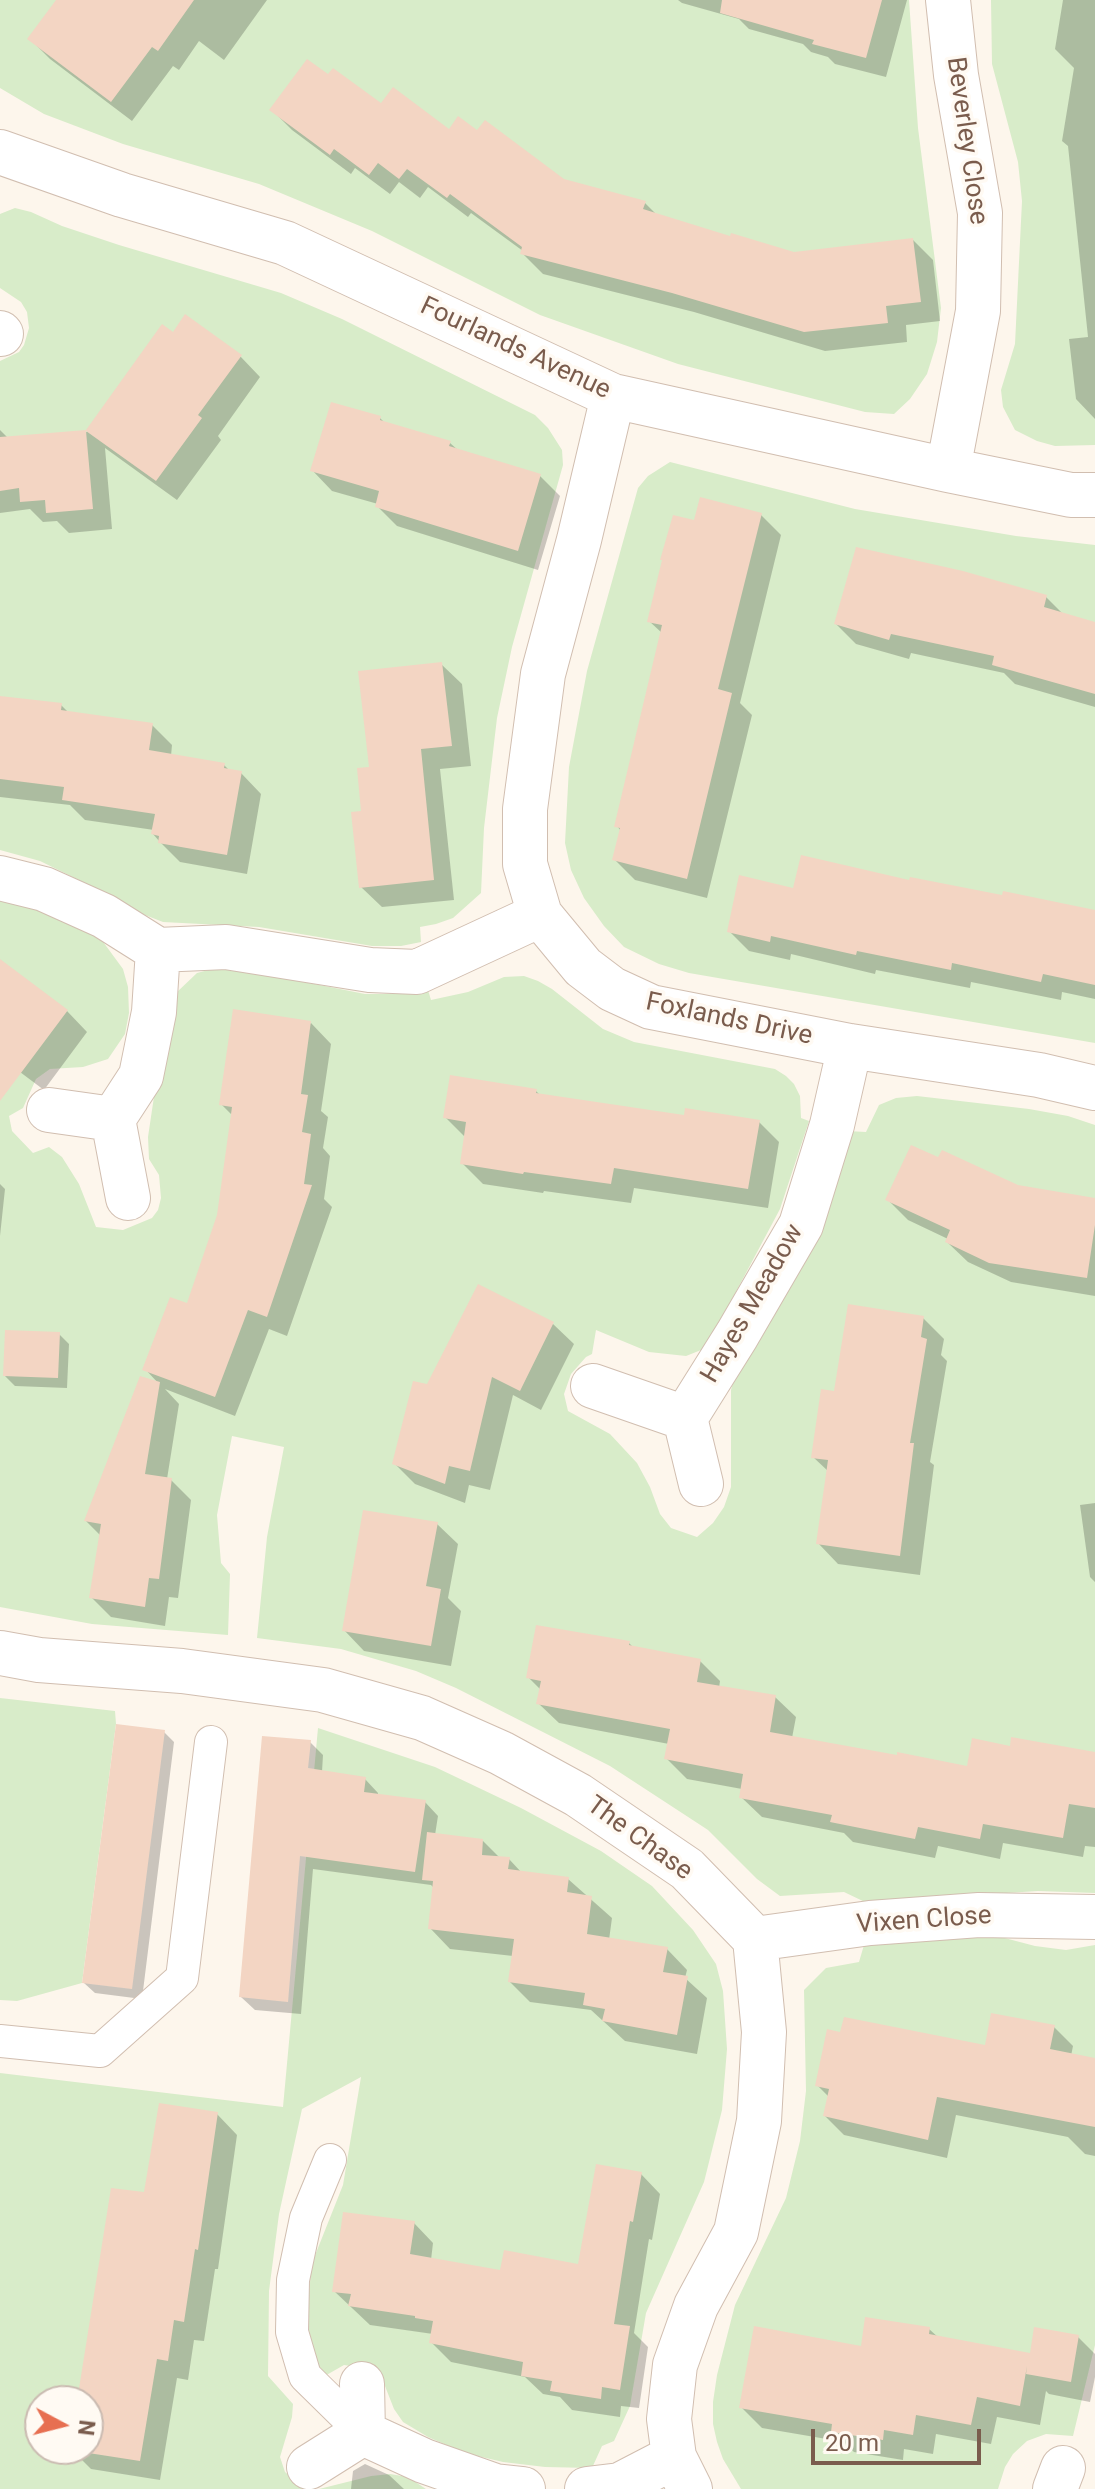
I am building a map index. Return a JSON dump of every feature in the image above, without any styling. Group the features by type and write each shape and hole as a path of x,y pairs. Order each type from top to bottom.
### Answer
{"street":[{"name":"Beverley Close","path":"948,0 956,75 980,213 978,311 948,470"},
{"name":"Fourlands Avenue","path":"0,152 122,195 285,243 613,396 948,470 1071,495 1095,495"},
{"name":"Foxlands Drive","path":"613,396 543,674 525,809 525,864 540,915 583,967 612,989 651,1007 850,1046 1039,1075 1095,1088"},
{"path":"0,878 44,889 104,916 158,950 226,947 370,970 417,972 540,915"},
{"path":"128,1198 113,1119 141,1076 154,1012 158,950"},
{"name":"Hayes Meadow","path":"685,1418 801,1225 832,1125 850,1046"},
{"path":"49,1110 113,1119"},
{"path":"593,1386 685,1418 701,1484"},
{"name":"The Chase","path":"0,1653 39,1660 182,1671 323,1690 422,1718 501,1753 578,1795 687,1869 755,1939"},
{"name":"Vixen Close","path":"755,1939 870,1923 963,1916 1095,1917"},
{"path":"587,2489 682,2473 669,2419 675,2365 696,2306 736,2232 759,2121 764,2032 755,1939"},
{"path":"362,2384 363,2433"},
{"path":"309,2467 363,2433"},
{"path":"363,2433 438,2466 495,2486 523,2489"}],"lane":[{"path":"0,2041 100,2051 182,1978 211,1742"},
{"path":"330,2160 306,2218 293,2280 292,2332 305,2376 363,2433"}],"green space":[{"path":"0,0 909,0 918,128 941,308 937,342 927,374 910,399 894,414 865,412 678,364 540,315 372,231 259,184 123,144 44,114 0,88"},
{"path":"991,0 1095,0 1095,445 1055,446 1037,441 1015,430 1003,407 1001,390 1015,344 1022,201 1018,162 992,64"},
{"path":"15,208 119,245 281,293 342,319 535,415 562,450 563,465 512,647 497,718 484,828 481,893 453,918 420,927 421,942 372,946 259,927 163,922 127,908 40,861 0,850 0,361 19,352 29,328 27,312 21,302 0,288 0,214"},
{"path":"670,462 855,509 1016,536 1095,545 1095,1043 689,973 659,964 624,947 604,926 584,898 571,870 565,843 569,767 587,671 638,488 648,476"},
{"path":"0,891 47,905 101,939 123,969 128,987 129,1013 125,1034 108,1059 83,1067 50,1069 36,1079 23,1108 9,1116 12,1131 33,1153 49,1147 62,1157 79,1184 96,1227 123,1230 152,1218 158,1210 161,1198 159,1175 149,1159 148,1137 162,1043 176,993 197,973 224,966 365,994 428,990 431,1000 468,992 504,977 524,976 552,989 603,1029 634,1042 775,1069 786,1076 800,1096 801,1118 809,1121 780,1209 706,1348 686,1356 649,1352 596,1330 592,1354 571,1374 564,1394 568,1411 610,1434 637,1463 660,1514 671,1528 697,1537 713,1523 724,1507 731,1487 731,1390 736,1371 847,1131 866,1132 879,1105 896,1098 917,1096 1029,1109 1095,1125 1095,1893 1038,1891 931,1896 867,1903 844,1892 780,1896 757,1879 708,1830 610,1766 456,1688 416,1671 341,1649 257,1638 267,1537 284,1447 232,1436 217,1515 221,1563 230,1574 228,1635 92,1624 0,1607"},
{"path":"0,1698 115,1711 116,1724 82,1983 17,2001 0,2000"},
{"path":"318,1728 435,1767 601,1851 652,1886 693,1930 716,1964 723,1991 727,2049 722,2110 704,2182 646,2313 630,2406 614,2441 602,2446 592,2468 545,2467 465,2453 403,2422 383,2381 363,2368 344,2365 323,2377 312,2358 307,2311 312,2263 343,2185 361,2077 302,2109 279,2214 269,2291 268,2376 293,2404 280,2457 285,2472 303,2487 315,2489 0,2489 0,2073 283,2107"},
{"path":"978,1931 1035,1946 1066,1950 1095,1945 1095,2345 1073,2436 1046,2434 1027,2441 1005,2467 998,2489 741,2489 717,2442 713,2402 735,2305 786,2198 800,2141 806,2091 804,1990 826,1968 859,1962 864,1945"},
{"path":"390,2474 408,2477 426,2489 319,2489 371,2476"}],"building":[{"path":"56,0 194,0 158,51 152,47 111,102 27,39"},
{"path":"722,0 882,0 866,58 812,44 814,40 720,13"},
{"path":"307,59 328,74 333,68 381,103 393,87 449,129 458,116 477,130 485,120 564,179 646,201 643,209 730,236 731,233 794,252 913,238 921,302 886,306 888,323 804,332 672,293 520,254 522,247 450,194 447,198 407,169 399,179 378,163 369,175 334,149 330,155 269,110"},
{"path":"185,314 242,355 198,415 202,418 156,481 86,431 93,509 46,513 45,500 20,502 19,488 0,491 0,437 86,430 162,324 173,332"},
{"path":"331,402 451,441 449,446 541,474 518,551 375,507 379,491 310,471"},
{"path":"700,497 762,513 718,689 732,693 687,879 612,860 620,828 614,827 662,625 647,622 660,560 673,515 694,520"},
{"path":"856,547 963,571 1047,595 1044,607 1095,622 1095,694 992,665 994,656 891,634 889,640 834,624"},
{"path":"442,662 452,746 421,749 434,880 359,888 351,812 361,811 357,768 369,767 358,671"},
{"path":"0,696 62,703 61,710 153,723 149,750 225,763 224,768 242,771 227,855 158,843 159,836 151,834 155,814 62,800 64,787 0,779"},
{"path":"801,855 909,880 910,877 1002,895 1003,891 1095,910 1095,985 1043,974 1041,982 952,963 951,970 857,951 856,955 771,936 770,942 727,932 739,875 793,888"},
{"path":"0,959 68,1010 0,1101"},
{"path":"233,1009 311,1021 301,1094 308,1095 302,1132 311,1134 304,1184 312,1185 267,1317 248,1310 215,1397 142,1370 170,1297 187,1303 217,1215 232,1107 219,1105"},
{"path":"450,1075 537,1089 536,1093 684,1115 685,1108 760,1120 748,1189 614,1168 611,1184 460,1164 466,1122 443,1118"},
{"path":"911,1145 938,1157 942,1150 1018,1185 1095,1198 1095,1225 1087,1278 989,1263 945,1242 950,1230 885,1200"},
{"path":"478,1284 554,1322 520,1391 492,1377 470,1471 449,1466 445,1484 392,1464 413,1381 427,1384"},
{"path":"848,1304 924,1316 921,1337 927,1339 910,1443 914,1443 900,1556 816,1544 828,1460 811,1458 821,1389 834,1391"},
{"path":"5,1330 60,1332 58,1378 3,1376"},
{"path":"140,1376 160,1382 145,1474 172,1478 159,1579 149,1578 145,1607 89,1598 101,1524 84,1521"},
{"path":"363,1510 438,1522 426,1586 441,1589 431,1646 342,1631"},
{"path":"536,1625 630,1641 629,1645 701,1659 697,1682 776,1695 770,1732 967,1766 972,1738 1010,1746 1011,1737 1095,1752 1095,1808 1069,1804 1063,1838 983,1824 980,1839 918,1827 915,1839 830,1822 832,1815 739,1798 743,1774 664,1759 670,1729 536,1704 541,1681 526,1678"},
{"path":"116,1724 165,1730 132,1989 82,1983"},
{"path":"262,1736 311,1740 308,1768 366,1777 364,1792 426,1800 415,1872 300,1856 288,2002 239,1997"},
{"path":"427,1832 483,1839 482,1855 510,1857 508,1869 569,1877 567,1892 592,1896 587,1934 668,1947 663,1972 688,1976 677,2035 602,2021 605,2009 583,2005 585,1993 508,1982 514,1939 428,1929 433,1881 422,1880"},
{"path":"991,2013 1055,2025 1050,2049 1095,2058 1095,2127 937,2097 928,2140 823,2116 829,2089 815,2086 827,2029 840,2032 844,2017 985,2045"},
{"path":"159,2103 218,2112 184,2322 174,2320 168,2361 157,2359 140,2461 104,2455 104,2385 80,2385 111,2188 144,2192"},
{"path":"596,2164 642,2172 633,2222 630,2221 614,2324 630,2326 620,2390 602,2387 601,2399 550,2391 552,2381 521,2376 523,2362 429,2343 433,2321 348,2306 351,2294 332,2292 343,2212 415,2221 410,2254 500,2270 504,2250 578,2264"},
{"path":"865,2317 930,2327 929,2334 1030,2353 1034,2327 1079,2335 1071,2382 1026,2374 1027,2366 1020,2406 977,2397 971,2425 916,2415 913,2435 884,2430 883,2440 831,2432 832,2424 739,2408 754,2326 861,2346"}]}
